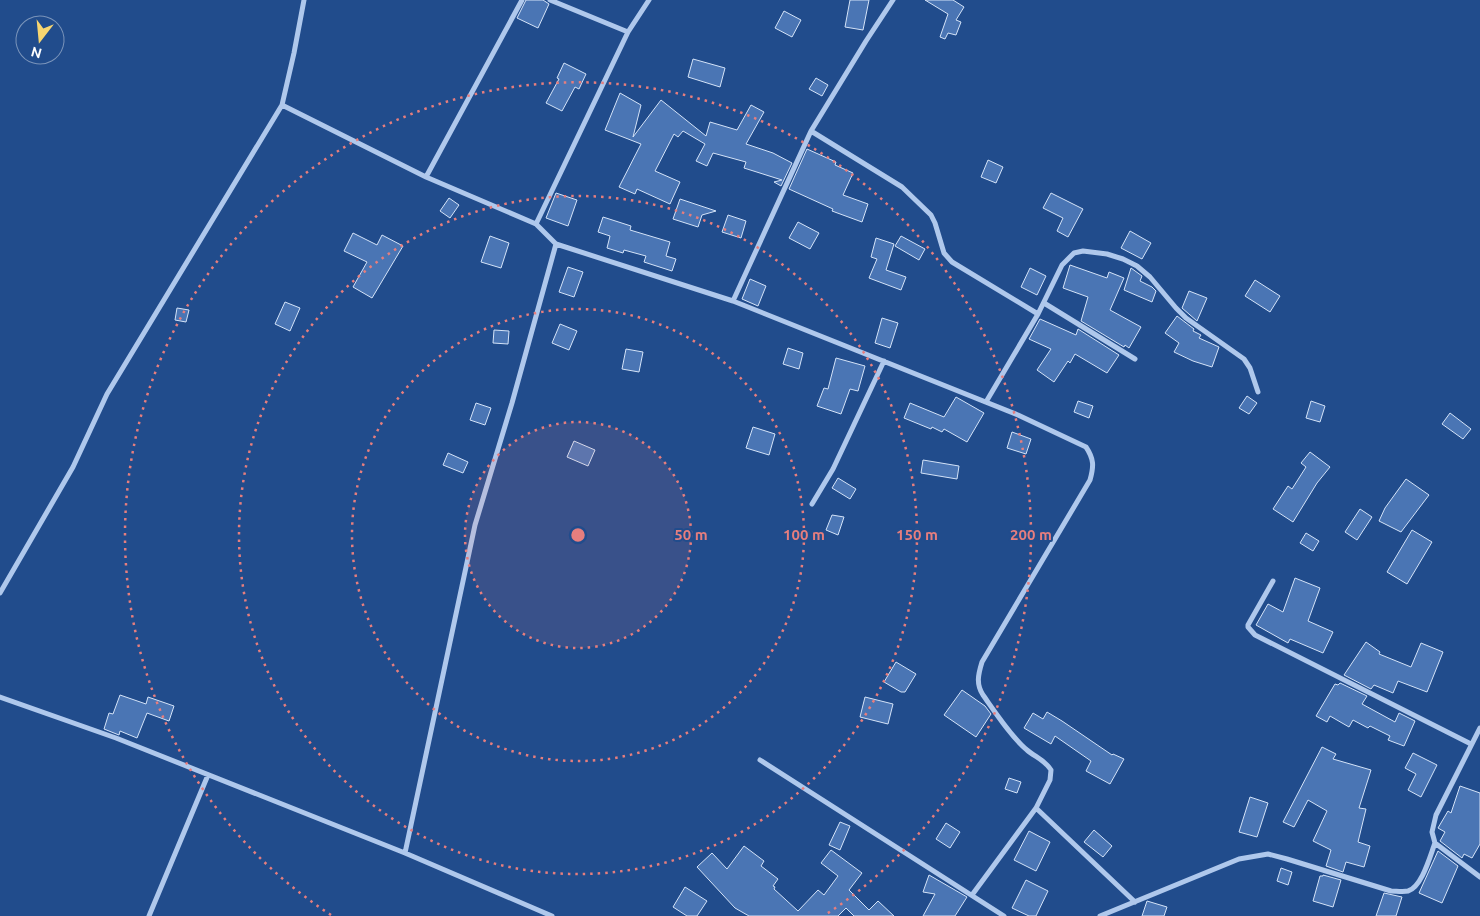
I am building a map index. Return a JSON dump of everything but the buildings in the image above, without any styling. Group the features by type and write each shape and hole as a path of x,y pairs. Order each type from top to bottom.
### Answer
{"street":[{"path":"0,593 73,467 107,394 282,105 304,0"},
{"path":"426,177 522,0"},
{"path":"550,0 628,32"},
{"path":"536,224 628,32 649,0"},
{"path":"733,301 811,130 893,0"},
{"path":"282,105 426,177 536,224 556,244 733,301 1018,415 1086,447 1093,457 1094,468 1090,480 982,662 977,677 983,696 1018,741 1051,770 1050,780 1036,808 972,895"},
{"path":"811,130 902,187 931,215 944,253 952,262 1038,314"},
{"path":"405,853 475,525 512,403 556,244"},
{"path":"986,402 1038,314 1062,265 1074,253 1083,250 1123,259 1137,266 1150,277 1186,318 1244,359 1250,368 1258,392"},
{"path":"1044,303 1135,359"},
{"path":"812,504 833,469 884,361"},
{"path":"1273,581 1248,625 1248,628 1255,635 1471,744"},
{"path":"0,697 116,738 405,853 552,916"},
{"path":"1100,916 1239,860 1268,854 1391,891 1407,891 1415,887 1421,879 1435,843 1432,832 1436,815 1480,728"},
{"path":"760,760 1004,916"},
{"path":"149,916 208,775"},
{"path":"1036,808 1135,902"},
{"path":"1435,843 1480,877"}]}
